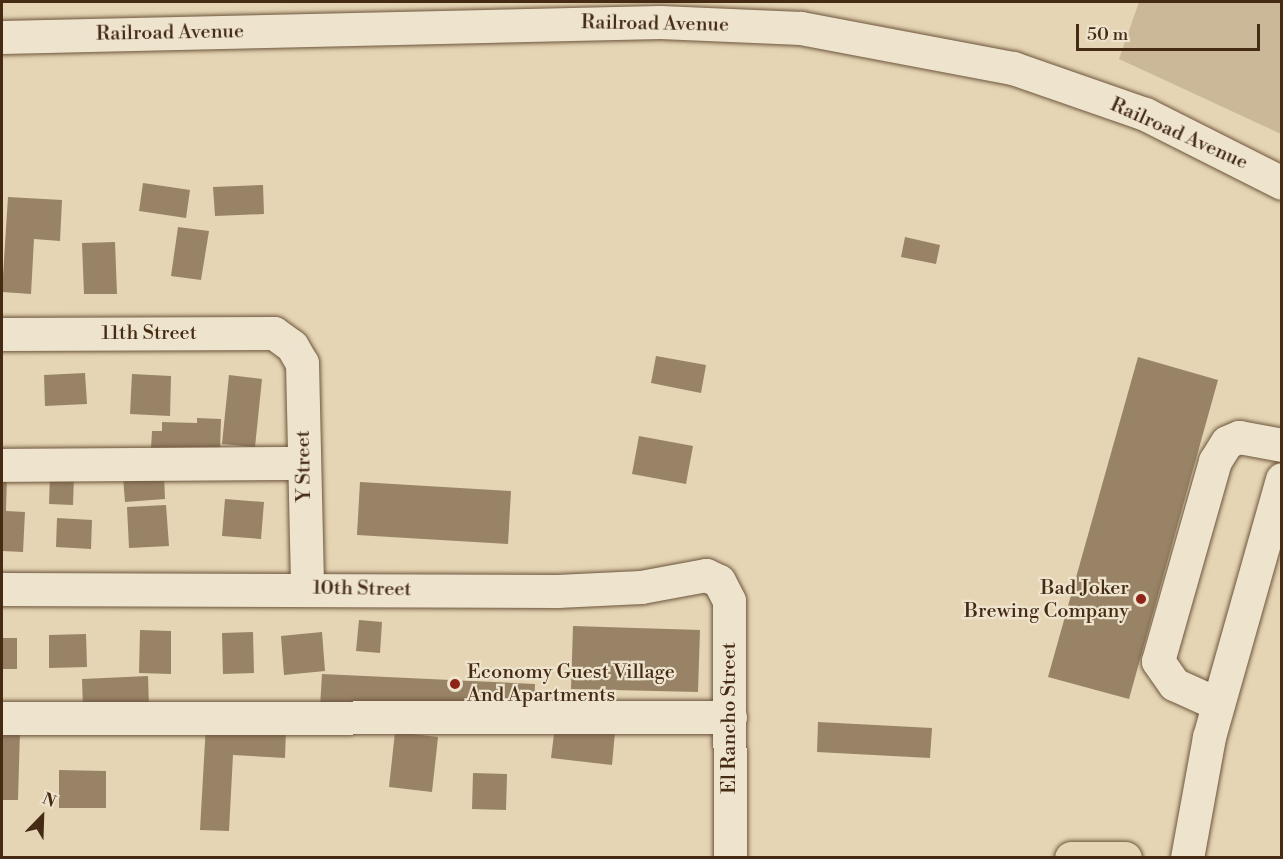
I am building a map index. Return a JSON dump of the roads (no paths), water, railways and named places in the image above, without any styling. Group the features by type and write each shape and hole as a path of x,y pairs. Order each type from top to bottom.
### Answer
{"main road":[{"path":"1071,858 1125,858"}],"street":[{"name":"Railroad Avenue","path":"2,37 660,12 801,28 1013,68 1145,114 1281,183"},
{"name":"11th Street","path":"2,334 274,333 292,346"},
{"name":"Y Street","path":"292,346 302,363 307,588"},
{"path":"1218,704 1174,684 1158,661 1215,461 1227,442 1239,437 1281,445"},
{"path":"2,465 304,463"},
{"path":"1187,858 1218,704 1281,478"},
{"name":"10th Street","path":"2,589 307,588 557,591 641,587 706,575 719,581"},
{"name":"El Rancho Street","path":"719,581 729,601 730,858"},
{"path":"2,718 730,717"}],"place":[{"name":"Bad Joker Brewing Company","path":"1141,599"},
{"name":"Economy Guest Village And Apartments","path":"455,684"}]}
